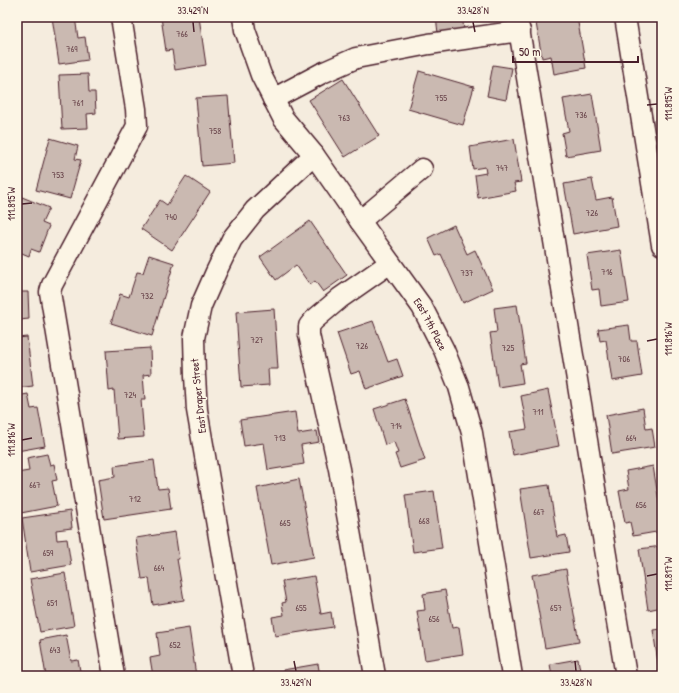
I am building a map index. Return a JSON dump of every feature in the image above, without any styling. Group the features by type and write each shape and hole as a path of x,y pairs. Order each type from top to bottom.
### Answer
{"street":[{"path":"114,676 50,292 52,285 137,126 136,110 121,17"},
{"name":"East 7th Place","path":"243,17 245,30 261,75 283,118 314,155 422,307 444,350 461,395 472,433 512,676"},
{"path":"625,17 662,245"},
{"path":"274,99 322,73 356,58 429,44 518,24 626,676"},
{"name":"East Draper Street","path":"243,676 198,410 194,338 201,306 232,239 255,210 314,155"},
{"path":"360,221 422,169"},
{"path":"375,676 339,469 309,334 309,326 340,298 390,263"}],"building":[{"path":"52,17 75,17 78,38 85,37 88,60 59,64"},
{"path":"161,17 199,17 206,65 175,70 172,50 166,51"},
{"path":"436,17 462,17 464,29 438,33"},
{"path":"535,17 577,17 586,68 554,74 551,56 542,58"},
{"path":"658,17 662,17 662,43"},
{"path":"493,65 512,68 506,100 487,96"},
{"path":"419,71 474,87 463,125 408,109"},
{"path":"88,74 89,92 95,92 96,113 87,114 88,128 62,129 59,75"},
{"path":"343,79 379,136 345,157 309,100"},
{"path":"592,94 601,150 566,156 562,133 569,131 563,99"},
{"path":"228,96 234,163 202,166 196,98"},
{"path":"50,138 78,146 75,159 81,160 70,199 36,190"},
{"path":"514,139 521,182 514,183 516,191 478,198 475,175 486,173 485,167 473,169 470,147"},
{"path":"186,176 210,192 172,250 141,229 160,200 167,205"},
{"path":"592,179 596,200 612,197 617,226 573,234 564,184"},
{"path":"22,197 49,208 42,223 49,226 39,252 31,249 29,256 17,251 17,210"},
{"path":"310,221 347,275 323,292 315,281 310,285 296,265 276,280 260,257"},
{"path":"454,225 467,254 475,250 493,289 463,303 441,254 436,256 428,238"},
{"path":"621,250 629,302 601,306 599,289 592,290 587,255"},
{"path":"149,255 174,263 152,336 111,323 120,294 129,297 137,272 143,273"},
{"path":"17,270 19,270 20,292 28,292 29,319 20,320 20,330 17,330"},
{"path":"517,305 526,363 520,364 523,383 498,387 490,333 497,332 494,308"},
{"path":"274,309 278,369 268,369 269,385 241,387 236,312"},
{"path":"373,321 388,362 397,359 403,376 366,389 360,371 351,374 337,333"},
{"path":"629,325 631,341 637,341 642,376 612,381 606,340 600,341 598,329"},
{"path":"27,337 33,386 17,388 17,338"},
{"path":"150,348 151,374 143,375 145,400 141,400 144,437 118,439 114,390 109,391 106,351"},
{"path":"548,390 559,446 513,455 509,432 527,429 521,396"},
{"path":"28,394 31,409 38,408 45,446 17,451 17,396"},
{"path":"405,399 425,460 400,468 395,454 398,453 394,442 385,445 374,409"},
{"path":"643,408 646,429 652,428 655,447 612,454 606,415"},
{"path":"295,412 298,434 317,431 319,442 301,445 304,464 268,470 264,443 244,446 240,420"},
{"path":"47,454 50,465 54,464 57,480 52,481 57,506 21,513 17,490 17,473 29,471 27,458"},
{"path":"154,460 158,489 168,488 171,509 104,519 98,480 115,477 114,466"},
{"path":"653,466 662,520 662,531 633,536 630,522 625,523 619,491 629,489 626,471"},
{"path":"299,479 314,557 271,565 257,488"},
{"path":"549,485 557,537 566,535 569,552 531,558 520,489"},
{"path":"434,491 442,548 413,552 405,495"},
{"path":"70,511 72,528 56,530 57,540 67,539 71,565 30,572 22,518"},
{"path":"175,532 179,559 177,559 184,600 153,605 149,578 142,579 136,538"},
{"path":"662,546 662,607 648,610 639,549"},
{"path":"566,569 579,642 545,648 532,575"},
{"path":"65,573 74,626 40,632 30,579"},
{"path":"314,576 321,614 331,612 333,627 275,636 272,617 284,615 282,603 286,602 282,581"},
{"path":"445,590 452,628 459,627 463,654 425,660 417,611 425,610 423,594"},
{"path":"189,628 196,676 153,676 150,658 160,656 157,633"},
{"path":"662,629 662,676 660,676 653,630"},
{"path":"66,635 71,661 78,660 81,676 46,676 40,640"},
{"path":"578,659 581,676 552,676 550,664"},
{"path":"318,664 320,676 284,676 283,670"}]}
